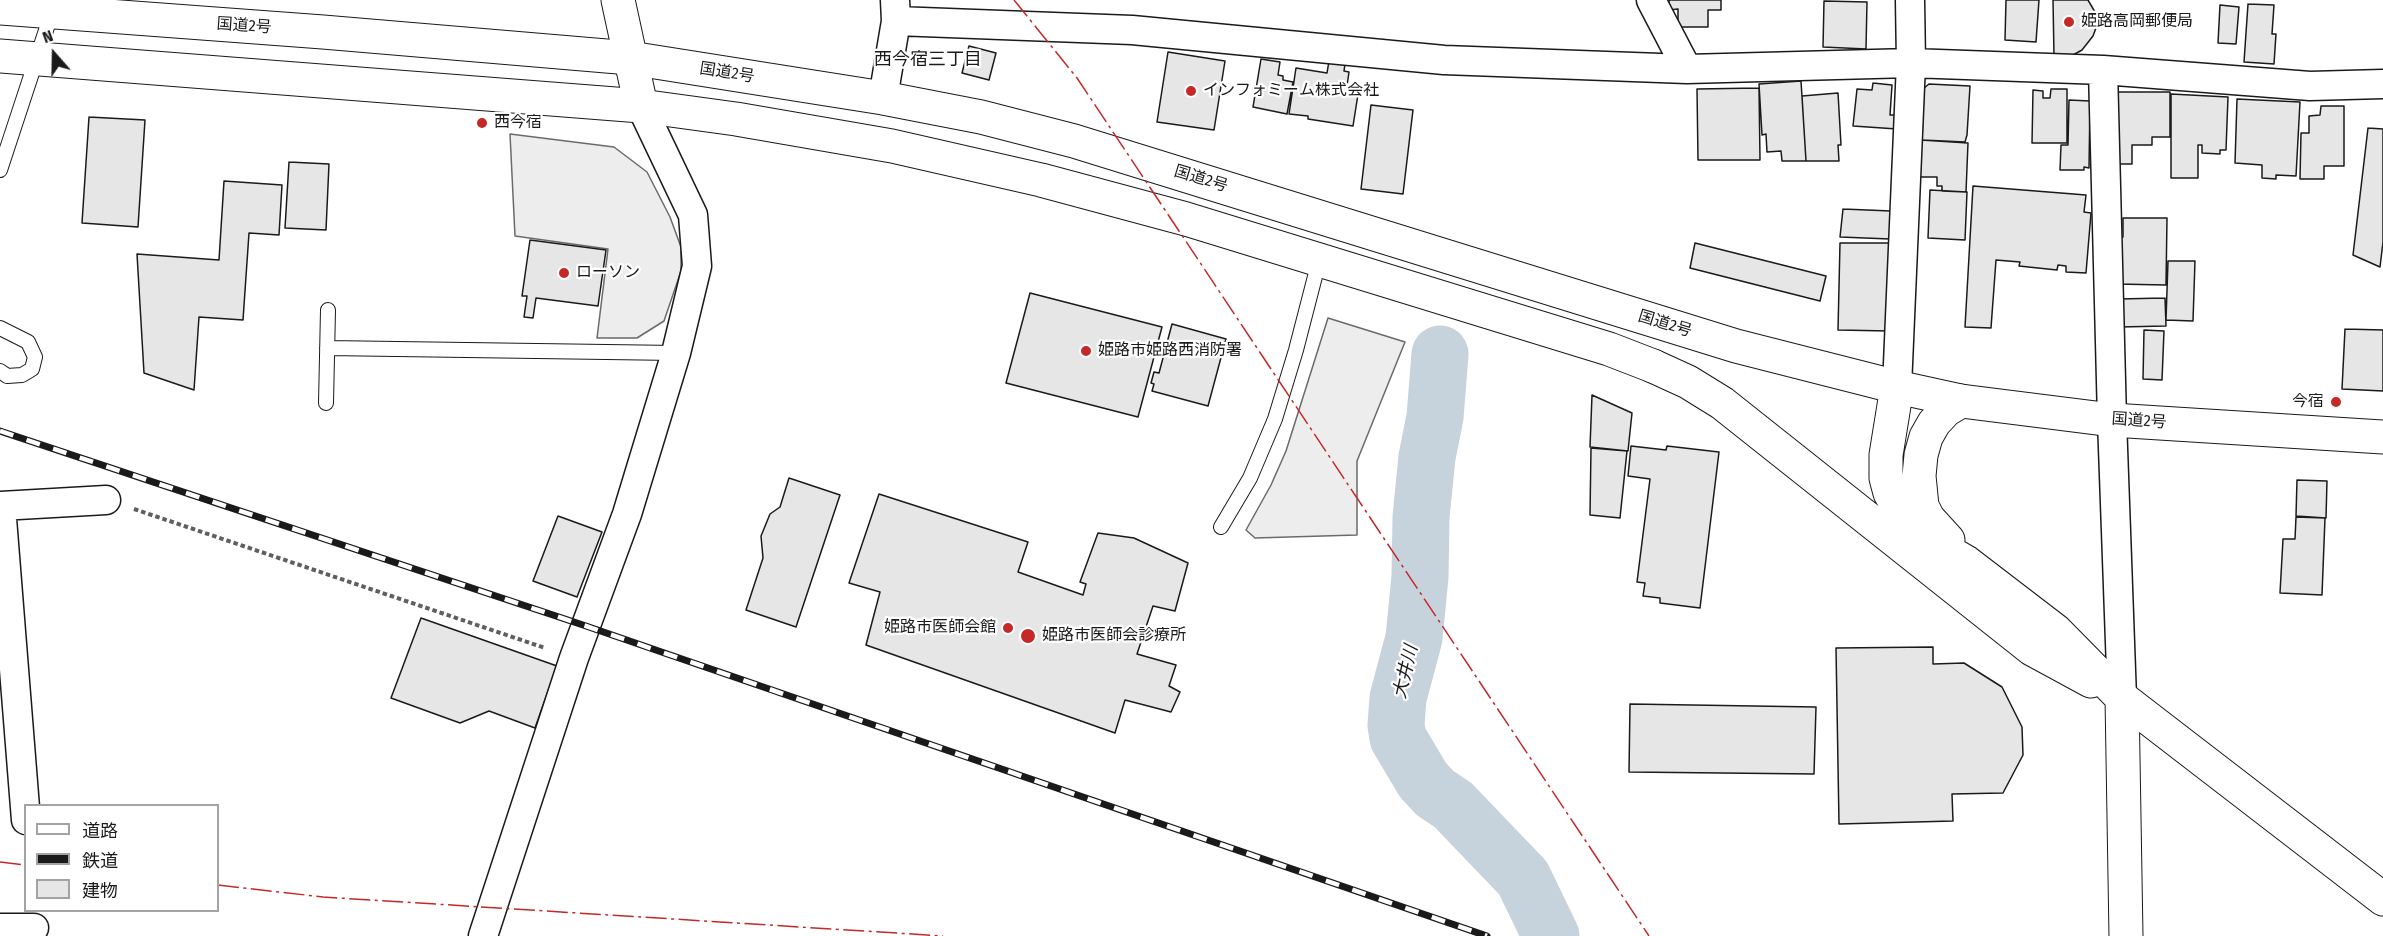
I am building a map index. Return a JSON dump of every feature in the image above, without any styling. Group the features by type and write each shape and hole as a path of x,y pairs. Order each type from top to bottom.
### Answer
{"main road":[{"path":"618,0 641,106"},
{"name":"国道2号","path":"0,8 52,6 630,58 883,98 981,117 1074,141 1736,346 1897,387 1961,401 2112,420 2383,437"},
{"path":"0,56 641,106 736,119 904,148 1041,180 1186,219 1609,349 1689,382 1722,403 2032,650 2122,698"},
{"path":"1897,387 1886,455 1886,478 1890,492 1906,520 1933,543 1966,562 2056,631 2122,698 2383,899"},
{"path":"1961,401 1946,410 1926,436 1921,454 1919,490 1922,506 1928,518 1966,562"},
{"path":"2122,698 2126,936"}],"street":[{"path":"1651,0 1687,69"},
{"path":"1897,387 1911,63 1910,0"},
{"path":"883,98 896,11 1132,30 1444,60 1687,69 1911,63 2103,70 2310,86 2383,84"},
{"path":"2103,70 2122,698"},
{"path":"483,936 574,658 627,514 676,353 697,266 693,216 641,106"},
{"path":"25,804 1,506 106,500"},
{"path":"0,928 34,925"}],"lane":[{"path":"0,170 38,59 52,6"},
{"path":"1221,527 1250,478 1275,419 1319,261"},
{"path":"326,403 328,310"},
{"path":"0,328 28,342 34,357 32,369 22,375 7,376 0,371"},
{"path":"327,348 676,353"}],"path":[{"path":"106,500 574,658"}],"shaded area":[{"path":"510,134 614,147 647,172 670,217 681,247 681,271 664,321 637,338 597,338 608,249 515,236"},
{"path":"1328,318 1405,342 1357,461 1357,535 1255,538 1246,530 1271,485 1286,451"}],"building":[{"path":"1669,0 1721,0 1721,10 1708,10 1708,27 1678,27 1678,9 1669,10"},
{"path":"2006,0 2039,0 2036,42 2005,40"},
{"name":"姫路高岡郵便局","path":"2053,0 2088,0 2095,12 2096,28 2093,36 2082,50 2073,55 2054,57"},
{"path":"1824,1 1867,2 1866,49 1823,47"},
{"path":"2248,4 2274,5 2272,34 2276,34 2274,64 2244,62"},
{"path":"2220,5 2239,7 2236,44 2218,43"},
{"path":"969,46 996,53 989,80 962,73"},
{"name":"インフォミーム株式会社","path":"1168,52 1225,61 1214,130 1157,122"},
{"path":"1261,59 1280,62 1278,75 1283,76 1283,80 1293,82 1287,114 1253,107"},
{"path":"1329,61 1345,64 1344,71 1349,72 1347,86 1359,88 1353,126 1289,114 1296,68 1327,73"},
{"path":"1801,81 1806,161 1782,161 1781,151 1767,152 1766,134 1762,135 1759,84"},
{"path":"1873,83 1892,85 1890,115 1898,115 1897,129 1853,126 1857,89 1872,90"},
{"path":"1929,84 1970,86 1965,142 1922,140 1924,88"},
{"path":"1759,88 1760,160 1698,160 1697,89"},
{"path":"2051,89 2067,89 2067,143 2032,143 2033,90 2043,91 2043,98 2050,98"},
{"path":"2115,92 2170,92 2170,137 2152,137 2152,145 2132,145 2132,164 2115,164"},
{"path":"1838,93 1841,145 1838,145 1839,161 1806,161 1802,96"},
{"path":"2171,94 2228,97 2226,150 2220,150 2220,154 2202,153 2202,145 2198,145 2198,178 2171,178"},
{"path":"2237,99 2300,102 2296,176 2276,175 2276,179 2262,178 2262,165 2235,163"},
{"path":"2069,100 2090,101 2089,168 2084,167 2084,170 2060,170 2061,145 2068,145"},
{"path":"1371,105 1413,110 1403,194 1361,189"},
{"path":"2321,106 2344,106 2344,166 2324,166 2324,179 2300,179 2301,133 2309,133 2309,116 2320,115"},
{"path":"89,117 145,120 138,227 82,223"},
{"path":"2368,128 2383,129 2383,242 2380,267 2353,255"},
{"path":"1921,140 1968,143 1966,192 1942,191 1942,186 1937,186 1937,177 1920,177"},
{"path":"289,162 329,164 326,230 285,228"},
{"path":"224,181 282,185 279,235 249,233 243,320 199,317 194,390 144,373 137,254 219,260"},
{"path":"1973,186 2086,195 2084,212 2091,213 2086,273 2066,272 2066,266 2058,265 2057,270 2019,266 2020,262 1996,260 1991,328 1965,327"},
{"path":"1930,190 1967,192 1965,240 1928,238"},
{"path":"1843,209 1891,211 1890,239 1840,237"},
{"path":"2123,218 2167,218 2166,285 2116,284 2117,237 2123,237"},
{"name":"ローソン","path":"530,240 606,250 598,306 536,298 533,318 524,317 527,296 522,296"},
{"path":"1695,243 1826,276 1820,301 1690,268"},
{"path":"1840,243 1890,243 1889,331 1838,330"},
{"path":"2168,261 2195,261 2193,321 2166,320"},
{"path":"1030,293 1162,327 1138,417 1006,383"},
{"path":"2165,298 2166,326 2119,327 2118,299"},
{"path":"1172,324 1226,339 1208,406 1152,391 1154,384 1151,383 1154,372 1159,373"},
{"path":"2345,329 2383,330 2383,391 2342,389"},
{"path":"2144,330 2164,331 2162,380 2143,379"},
{"path":"1592,395 1632,413 1628,451 1590,447"},
{"path":"1631,446 1666,450 1667,446 1719,452 1700,608 1660,603 1660,598 1643,596 1645,583 1637,582 1650,479 1628,476"},
{"path":"1591,448 1627,451 1620,518 1590,515"},
{"path":"789,478 840,495 796,627 746,610 763,558 761,536 770,514 780,507"},
{"path":"2297,480 2327,481 2326,518 2296,516"},
{"name":"姫路市医師会館","path":"879,494 1028,542 1018,572 1083,595 1086,584 1080,582 1098,533 1134,538 1188,563 1175,611 1153,606 1137,654 1176,665 1169,686 1180,692 1171,712 1125,700 1115,733 866,645 880,592 849,583"},
{"path":"558,516 602,532 577,597 533,581"},
{"path":"2296,517 2325,518 2322,595 2280,593 2283,539 2295,539"},
{"path":"421,618 557,666 535,728 489,711 460,723 391,698"},
{"path":"1933,647 1933,664 1964,663 2002,687 2022,727 2023,755 2003,793 1952,794 1953,821 1839,824 1836,648"},
{"path":"1630,704 1816,707 1814,774 1629,772"}],"waterway":[{"name":"大井川","path":"1440,354 1435,417 1427,457 1421,517 1420,577 1414,638 1398,698 1396,725 1398,738 1423,780 1435,793 1453,805 1523,878 1551,936"}],"railway":[{"path":"0,431 586,626 1487,936"}],"power":[{"path":"1014,0 1077,78 1649,936"},
{"path":"0,862 24,865"},
{"path":"219,885 323,897 943,936"}],"place":[{"name":"姫路高岡郵便局","path":"2069,22"},
{"name":"インフォミーム株式会社","path":"1191,91"},
{"name":"西今宿","path":"482,123"},
{"name":"ローソン","path":"564,273"},
{"name":"姫路市姫路西消防署","path":"1086,351"},
{"name":"今宿","path":"2336,402"},
{"name":"姫路市医師会館","path":"1008,628"},
{"name":"姫路市医師会診療所","path":"1028,636"}],"district":[{"name":"西今宿三丁目","path":"928,60"}]}
